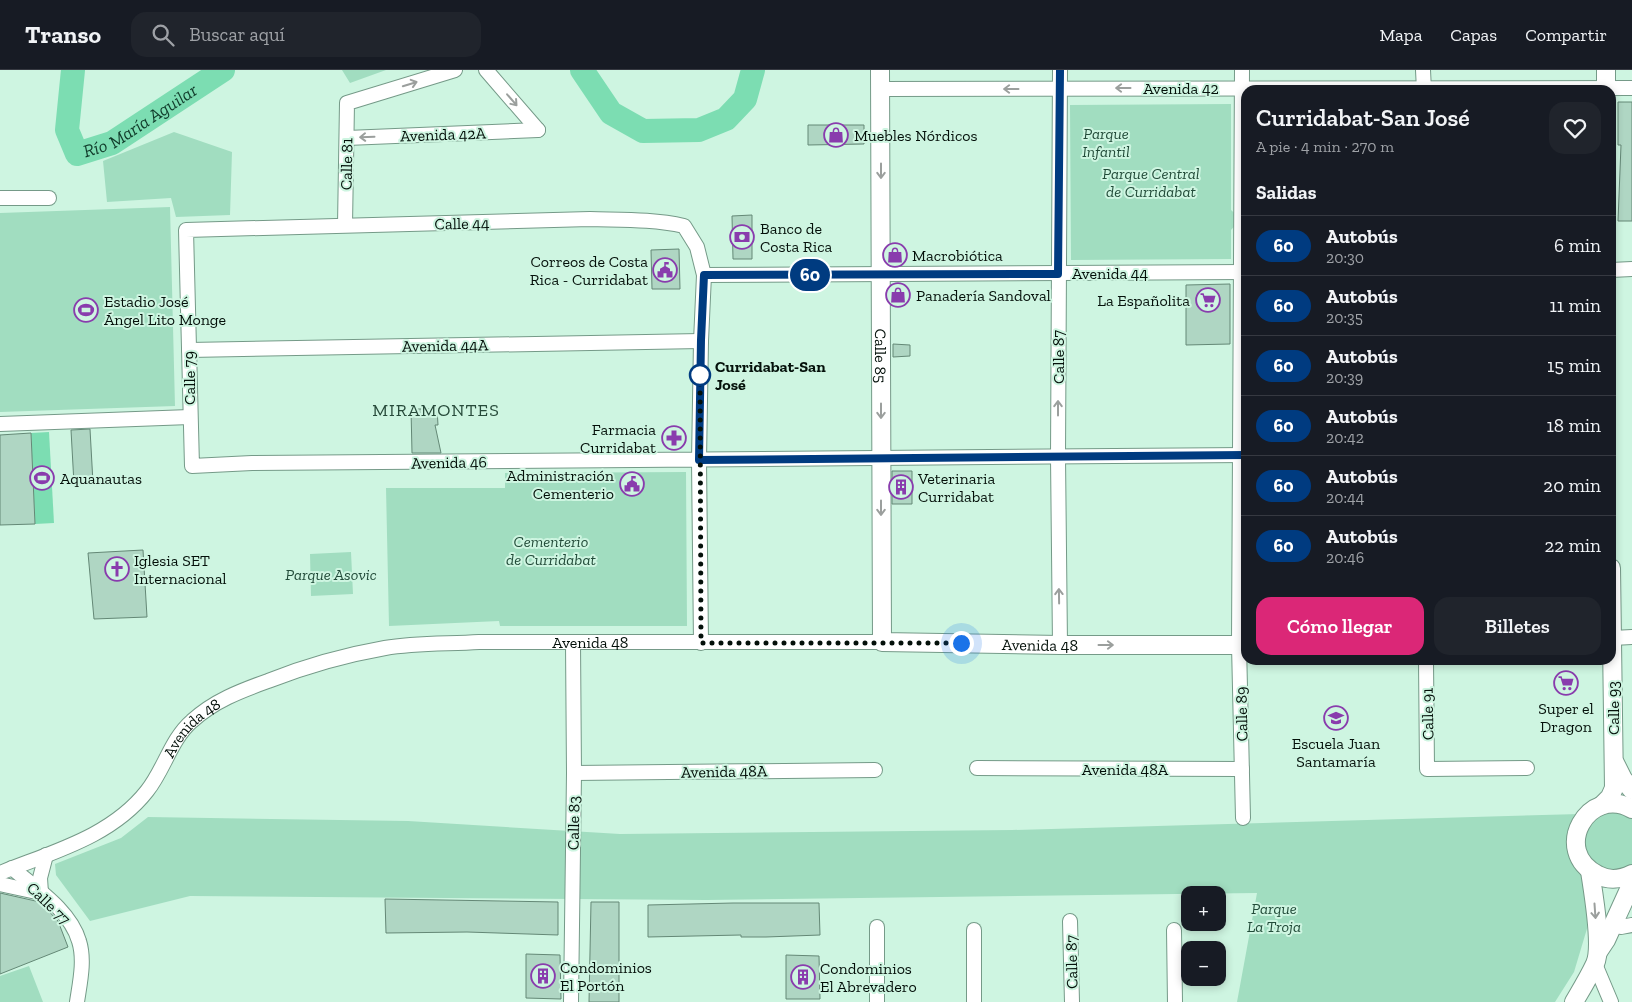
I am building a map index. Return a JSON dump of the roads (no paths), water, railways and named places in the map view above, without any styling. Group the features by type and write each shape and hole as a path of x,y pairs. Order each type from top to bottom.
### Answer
{"main road":[{"name":"Calle 85","path":"880,70 882,642"},
{"path":"1606,70 1606,85"},
{"name":"Avenida 48","path":"882,642 1060,645 1241,645"},
{"name":"Calle 93","path":"1612,665 1614,788"},
{"path":"1614,759 1624,779 1630,802"},
{"path":"1614,788 1619,798 1630,802"},
{"path":"1602,806 1610,797 1614,788"},
{"path":"1630,802 1602,806 1592,810 1579,825 1576,835 1576,846 1583,864 1590,871 1601,877 1614,879 1632,874"},
{"path":"1590,871 1600,952"},
{"path":"1574,1002 1600,952 1632,882"},
{"path":"1600,952 1616,934 1627,926 1632,908"}],"street":[{"name":"Calle 81","path":"346,225 346,103 455,70"},
{"name":"Avenida 42A","path":"347,138 538,130 486,70"},
{"name":"Calle 87","path":"1060,70 1058,274 1060,645"},
{"name":"Calle 89","path":"1242,70 1242,85"},
{"path":"1424,70 1424,85"},
{"name":"Avenida 42","path":"881,89 1241,88"},
{"name":"Avenida 42","path":"1616,89 1632,88"},
{"path":"0,198 49,198"},
{"name":"Calle 44","path":"186,230 590,219 663,221 684,226 697,247 704,275 699,460 701,643"},
{"name":"Calle 79","path":"186,230 192,466"},
{"path":"1616,270 1632,270"},
{"name":"Avenida 44","path":"704,275 1241,272"},
{"name":"Avenida 44A","path":"190,350 701,340"},
{"path":"0,424 190,417"},
{"name":"Avenida 46","path":"192,466 1241,455"},
{"path":"1616,638 1632,637"},
{"name":"Avenida 48","path":"6,870 75,844 103,830 131,810 148,790 164,766 179,735 202,712 227,696 304,667 386,648 480,642 882,642"},
{"name":"Calle 83","path":"571,1002 574,773 572,643"},
{"name":"Calle 89","path":"1243,665 1243,818"},
{"name":"Calle 91","path":"1426,665 1428,769 1527,768"},
{"name":"Avenida 48A","path":"977,768 1242,770"},
{"name":"Avenida 48A","path":"574,773 875,770"},
{"path":"0,884 41,893 40,878 46,855"},
{"name":"Calle 77","path":"6,870 41,893 65,914 73,926 79,942 81,972 77,1002"},
{"name":"Calle 87","path":"1070,921 1072,1002"},
{"path":"877,927 877,1002"},
{"path":"974,930 974,1002"},
{"path":"1174,930 1175,1002"},
{"path":"1600,952 1611,1002"}],"waterway":[{"name":"Río María Aguilar","path":"73,70 67,130 77,154 112,143 223,70"},
{"name":"Río María Aguilar","path":"582,70 611,113 643,131 699,130 726,119 745,99 753,70"}],"place":[{"name":"Muebles Nórdicos","path":"836,135"},
{"name":"Banco de Costa Rica","path":"742,237"},
{"name":"Macrobiótica","path":"895,255"},
{"name":"Correos de Costa Rica - Curridabat","path":"665,270"},
{"name":"Panadería Sandoval","path":"898,295"},
{"name":"La Españolita","path":"1208,300"},
{"name":"Estadio José Ángel Lito Monge","path":"86,310"},
{"name":"Curridabat-San José","path":"700,375"},
{"name":"Farmacia Curridabat","path":"674,438"},
{"name":"Aquanautas","path":"42,478"},
{"name":"Administración Cementerio","path":"632,484"},
{"name":"Veterinaria Curridabat","path":"901,487"},
{"name":"Iglesia SET Internacional","path":"117,569"},
{"name":"Super el Dragon","path":"1566,683"},
{"name":"Escuela Juan Santamaría","path":"1336,718"},
{"name":"Condominios El Portón","path":"543,976"},
{"name":"Condominios El Abrevadero","path":"803,977"}],"district":[{"name":"MIRAMONTES","path":"436,410"}],"park label":[{"name":"Parque Infantil","path":"1106,142"},
{"name":"Parque Central de Curridabat","path":"1151,182"},
{"name":"Cementerio de Curridabat","path":"551,550"},
{"name":"Parque Asovic","path":"331,574"},
{"name":"Parque La Troja","path":"1274,917"}]}
